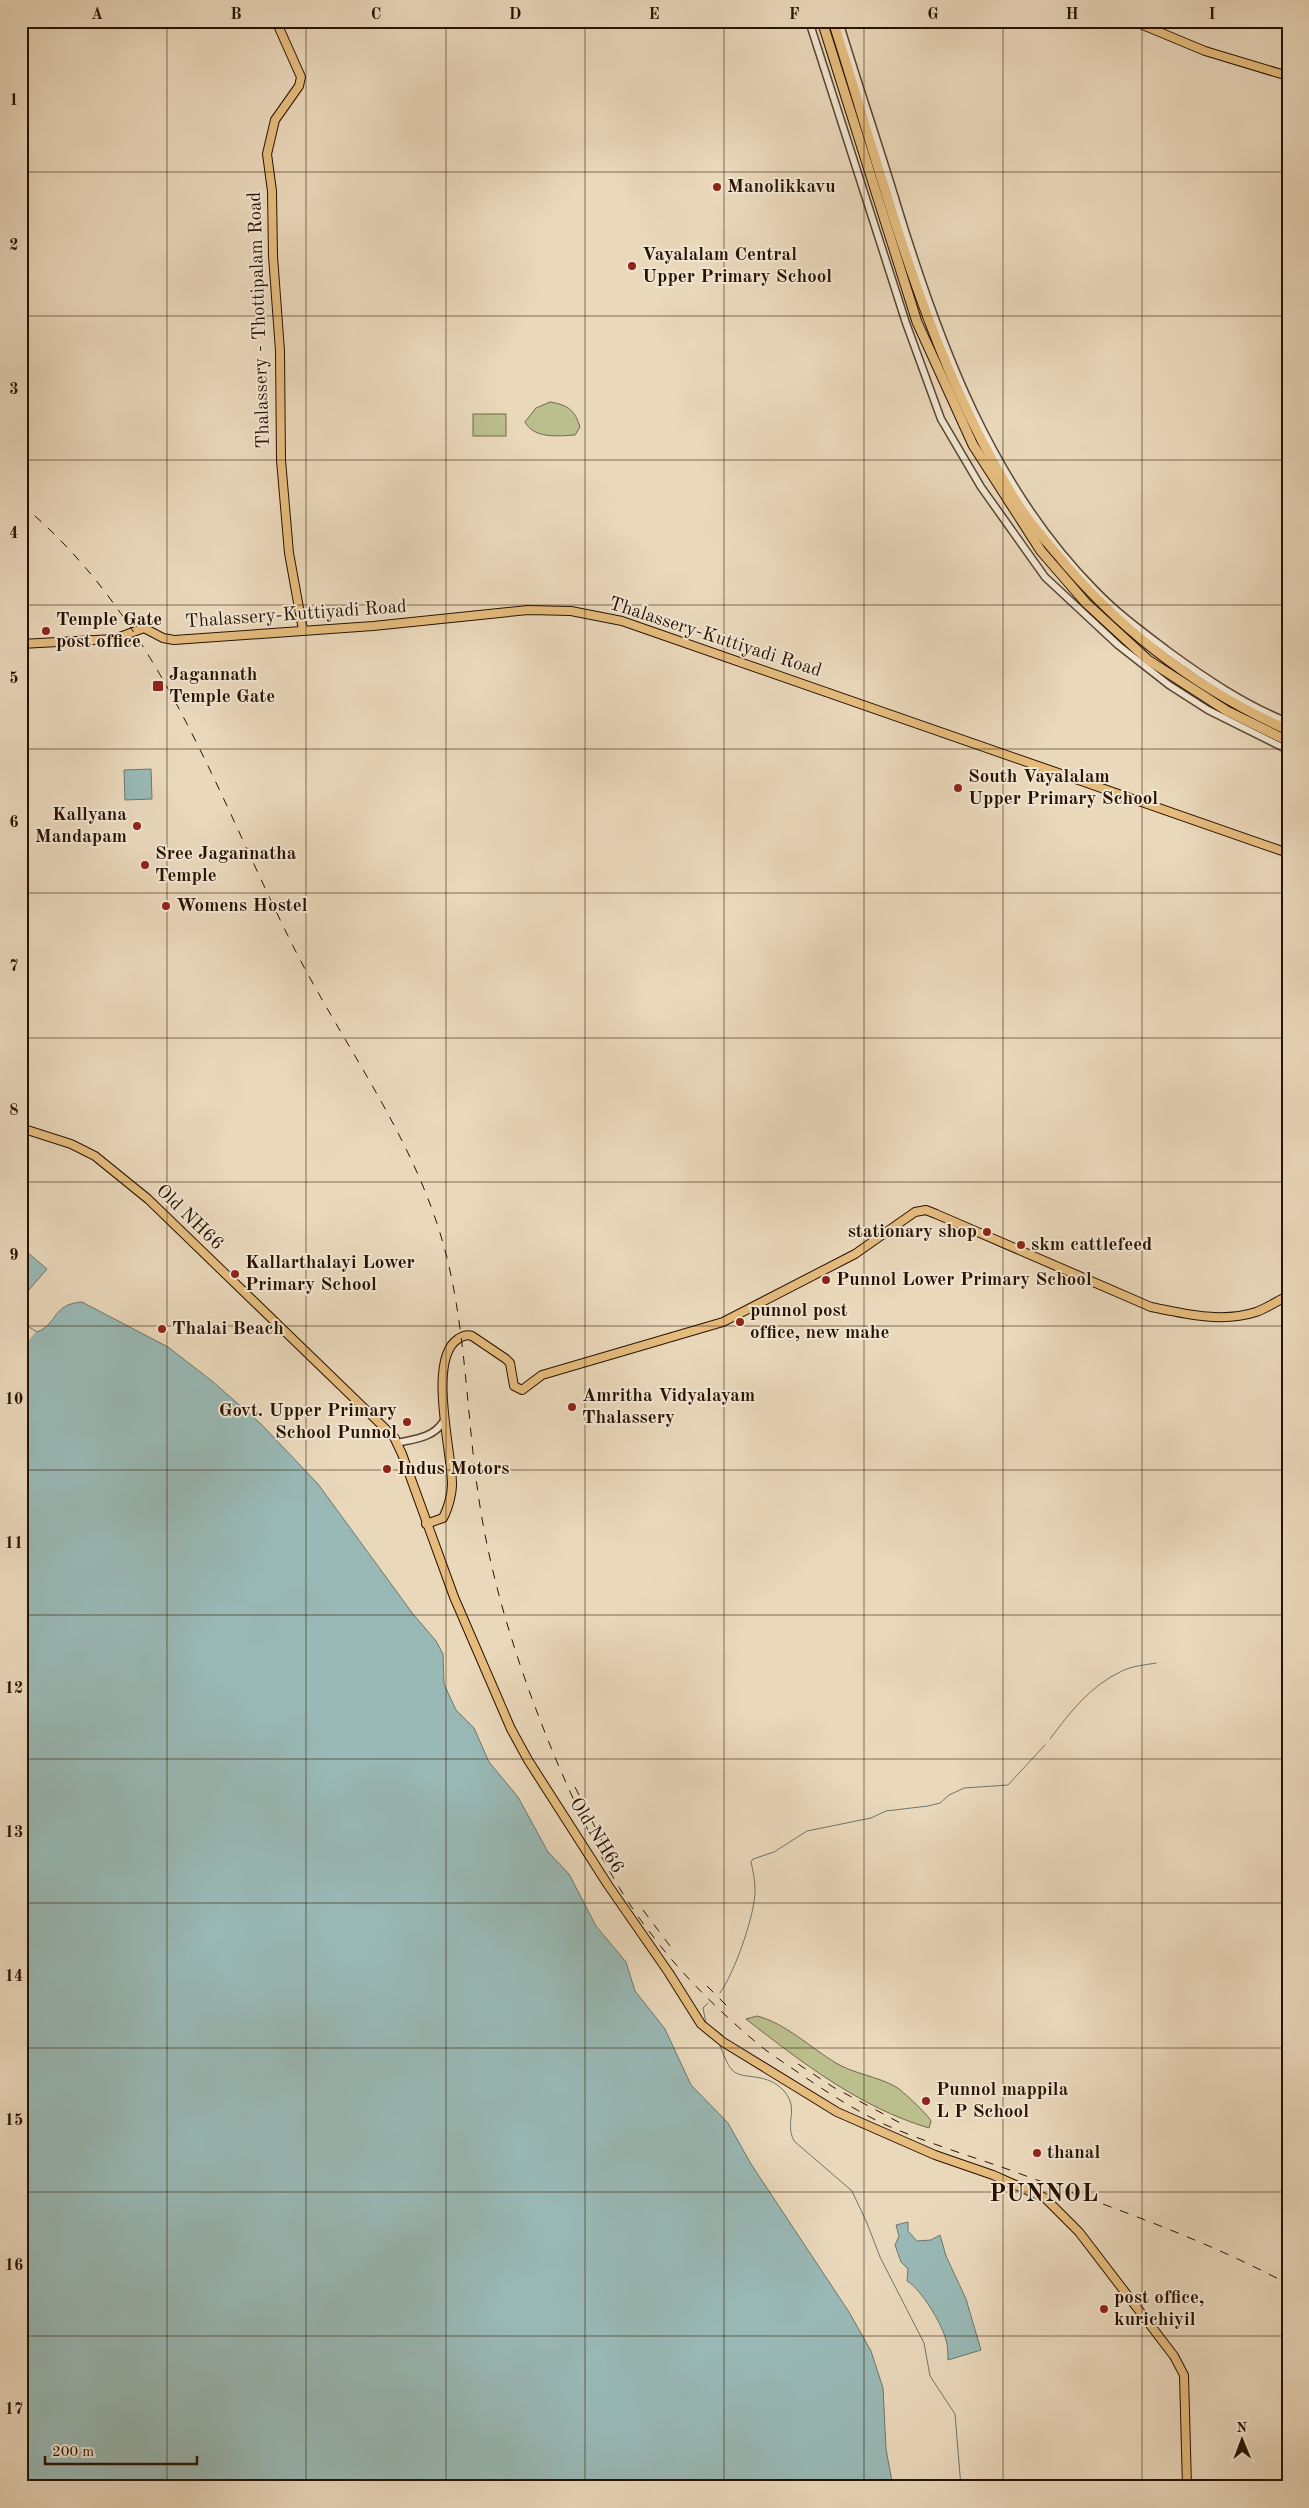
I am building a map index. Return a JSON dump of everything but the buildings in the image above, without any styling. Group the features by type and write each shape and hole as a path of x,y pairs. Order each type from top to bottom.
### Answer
{"highway":[{"path":"822,21 917,322 973,445 1041,551 1086,603 1148,660 1227,711 1288,741"},
{"path":"833,21 914,282 983,442 1016,502 1088,592 1156,652 1200,684 1257,716 1288,730"}],"main road":[{"name":"Thalassery - Thottipalam Road","path":"276,21 301,77 299,86 275,120 267,154 272,191 273,256 280,351 281,460 289,552 303,630"},
{"path":"1132,21 1205,51 1288,76"},
{"name":"Thalassery-Kuttiyadi Road","path":"21,644 114,639 144,628 163,638 174,640 528,610 571,611 622,621 1288,853"},
{"name":"Old NH66","path":"21,1128 71,1144 95,1156 135,1190 148,1198 394,1437 458,1606 512,1729 528,1760 608,1885 669,1973 701,2024 731,2047 837,2112 935,2155 993,2175 1045,2198 1080,2232 1174,2356 1184,2375 1185,2469 1187,2487"},
{"path":"426,1524 443,1518 452,1486 449,1444 443,1422 444,1362 453,1342 459,1338 468,1335 472,1336 506,1359 510,1363 514,1386 522,1390 542,1375 723,1322 855,1254 915,1212 926,1210 1151,1307 1186,1315 1228,1318 1256,1312 1288,1296"}],"street":[{"path":"809,21 906,323 938,410 981,487 1045,577 1118,645 1169,685 1208,710 1288,750"},
{"path":"839,21 911,256 944,346 987,438 1011,482 1056,546 1095,590 1128,621 1192,669 1234,695 1288,722"},
{"path":"397,1443 425,1436 438,1430 443,1422"}],"green space":[{"path":"550,402 562,405 573,412 580,427 575,435 540,434 525,422 536,408"},
{"path":"473,414 506,414 506,436 473,436"},
{"path":"757,2016 778,2024 843,2067 896,2087 929,2118 931,2121 929,2128 879,2109 833,2082 746,2019"}],"water":[{"path":"151,769 152,799 125,800 124,770"},
{"path":"21,1247 47,1269 21,1299"},
{"path":"82,1302 168,1347 212,1381 261,1424 318,1484 413,1614 436,1641 443,1654 444,1684 456,1710 474,1728 489,1762 518,1797 548,1852 569,1874 596,1926 626,1962 635,1991 665,2029 691,2085 728,2123 751,2164 849,2312 871,2351 883,2388 886,2449 893,2487 21,2487 21,1322 37,1332 49,1324 65,1306"},
{"path":"908,2222 908,2231 917,2241 931,2240 940,2235 946,2256 966,2299 981,2350 948,2360 947,2342 944,2333 924,2299 913,2285 907,2281 908,2269 901,2262 895,2245 899,2236 896,2225"}],"pier":[{"path":"28,1327 36,1332 21,1349 21,1333"}],"waterway":[{"path":"1050,1739 1082,1700 1100,1684 1126,1669 1156,1663"},
{"path":"720,1993 732,1972 752,1913 755,1889 751,1862 753,1859 774,1852 807,1831 871,1818 886,1811 940,1803 949,1795 964,1788 1008,1785 1045,1745"},
{"path":"708,2003 703,2008 706,2023 722,2035"},
{"path":"720,2046 732,2070 742,2075 763,2078 784,2091 791,2104 790,2127 794,2141 852,2191 880,2257 924,2343 930,2376 955,2414 961,2487"}],"railway":[{"path":"21,504 69,549 111,600 147,654 180,711 210,769 294,948 380,1100 420,1178 436,1219 454,1291 463,1348 478,1493 491,1562 509,1630 531,1697 567,1785 599,1852 637,1915 689,1979 744,2032 772,2055 851,2107 886,2125 916,2137 1078,2195 1185,2236 1288,2284"},
{"path":"575,1787 609,1855"},
{"path":"643,1910 670,1946"},
{"path":"707,1986 732,2011"},
{"path":"798,2064 833,2087 904,2125"}],"place":[{"name":"Manolikkavu","path":"717,187"},
{"name":"Vayalalam Central Upper Primary School","path":"632,266"},
{"name":"Temple Gate post office","path":"46,631"},
{"name":"Jagannath Temple Gate","path":"158,686"},
{"name":"South Vayalalam Upper Primary School","path":"958,788"},
{"name":"Kallyana Mandapam","path":"137,826"},
{"name":"Sree Jagannatha Temple","path":"145,865"},
{"name":"Womens Hostel","path":"166,906"},
{"name":"stationary shop","path":"987,1232"},
{"name":"skm cattlefeed","path":"1021,1245"},
{"name":"Kallarthalayi Lower Primary School","path":"235,1274"},
{"name":"Punnol Lower Primary School","path":"826,1280"},
{"name":"punnol post office, new mahe","path":"740,1322"},
{"name":"Thalai Beach","path":"162,1329"},
{"name":"Amritha Vidyalayam Thalassery","path":"572,1407"},
{"name":"Govt. Upper Primary School Punnol","path":"407,1422"},
{"name":"Indus Motors","path":"387,1469"},
{"name":"Punnol mappila L P School","path":"926,2101"},
{"name":"thanal","path":"1037,2153"},
{"name":"post office, kurichiyil","path":"1104,2309"}],"district":[{"name":"PUNNOL","path":"1044,2195"}]}
